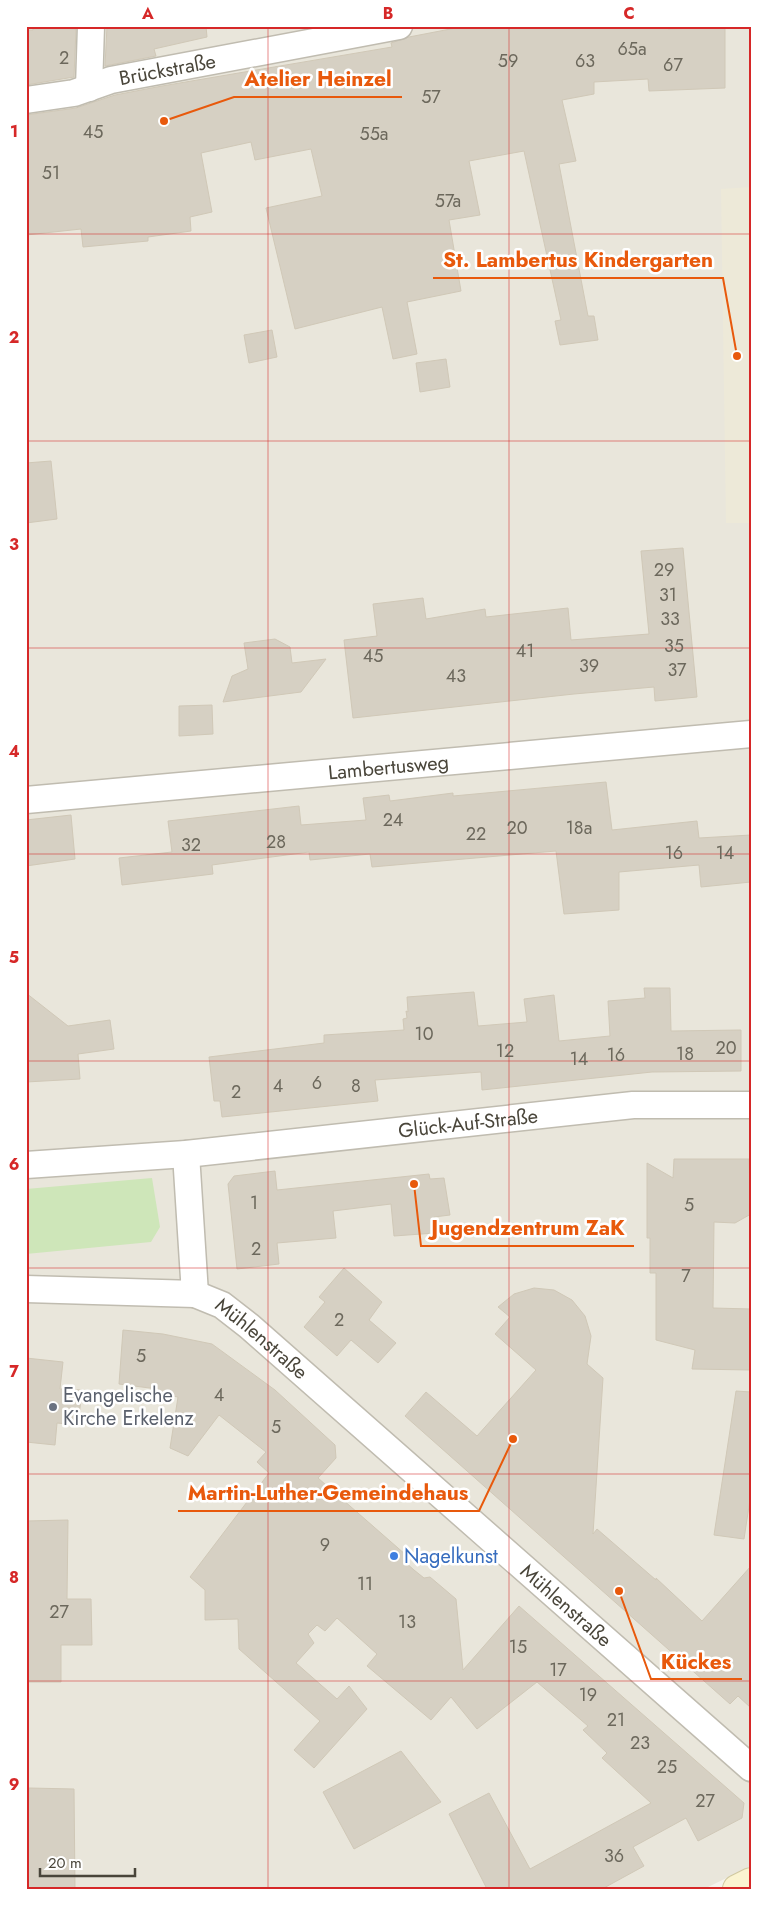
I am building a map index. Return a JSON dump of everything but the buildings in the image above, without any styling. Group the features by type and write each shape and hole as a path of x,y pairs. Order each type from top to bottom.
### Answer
{"street":[{"path":"89,88 91,26"},
{"name":"Brückstraße","path":"26,100 74,93 112,80 399,26"},
{"name":"Lambertusweg","path":"26,800 751,734"},
{"name":"Glück-Auf-Straße","path":"26,1165 186,1154 633,1105 751,1105"},
{"path":"186,1154 194,1294"},
{"name":"Mühlenstraße","path":"26,1289 194,1294 222,1304 751,1768"},
{"path":"737,1889 751,1882"}],"shaded area":[{"path":"26,26 751,26 751,1866 704,1889 26,1889"},
{"path":"751,187 751,523 726,523 721,189"}],"green space":[{"path":"152,1178 160,1227 151,1242 26,1254 26,1189"}],"place":[{"name":"Atelier Heinzel","path":"164,121"},
{"name":"St. Lambertus Kindergarten","path":"737,356"},
{"name":"Jugendzentrum ZaK","path":"414,1184"},
{"name":"Evangelische Kirche Erkelenz","path":"53,1407"},
{"name":"Martin-Luther-Gemeindehaus","path":"513,1439"},
{"name":"Nagelkunst","path":"394,1556"},
{"name":"Kückes","path":"619,1591"}]}
